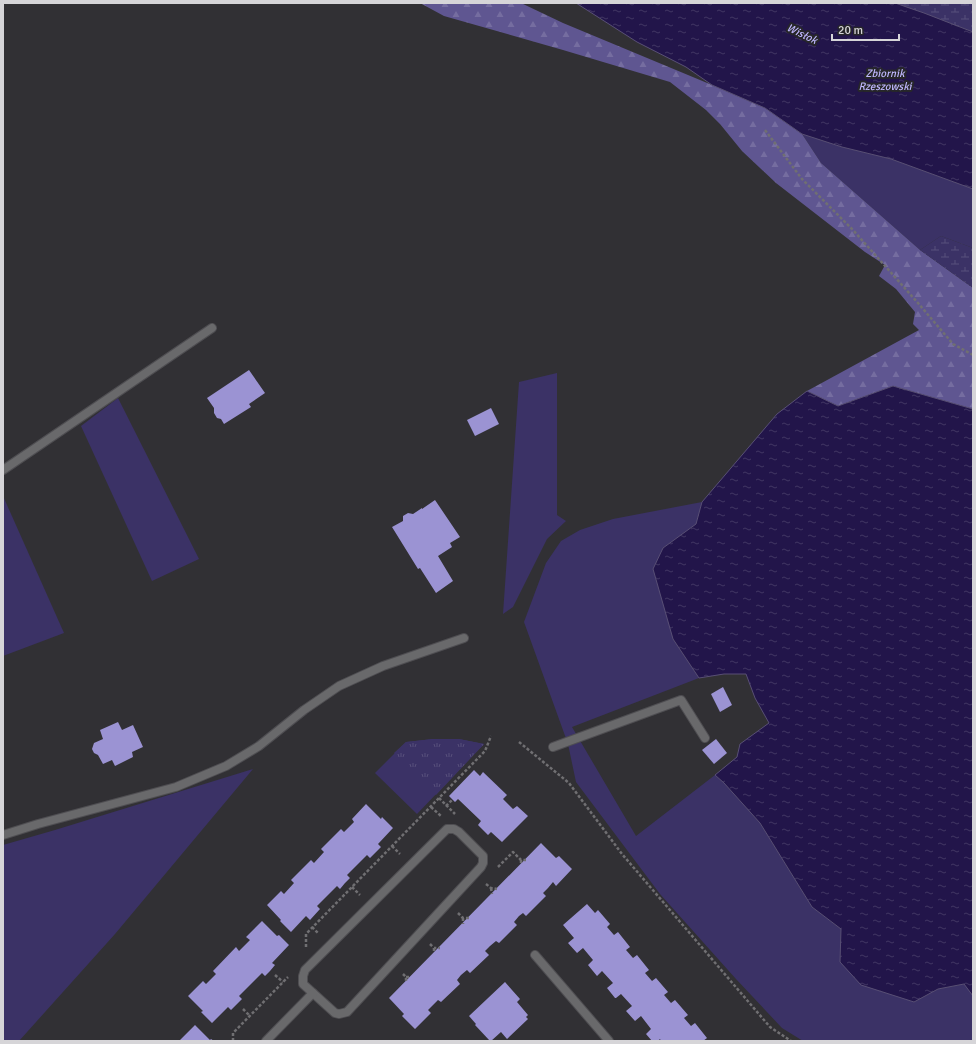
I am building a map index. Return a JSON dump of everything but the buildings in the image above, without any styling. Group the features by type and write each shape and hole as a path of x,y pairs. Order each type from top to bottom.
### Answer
{"street":[{"path":"3,470 212,328"},
{"path":"3,835 38,824 176,787 226,766 259,746 304,710 339,686 383,666 464,638"},
{"path":"553,747 681,700 706,738"},
{"path":"447,829 454,829 459,832 483,856 483,863 481,867 347,1012 339,1014 335,1013 313,993 303,984 305,970 447,829"},
{"path":"535,955 609,1041"},
{"path":"266,1041 313,993"}],"path":[{"path":"765,130 802,179 853,230 953,344 973,355"},
{"path":"306,952 306,934 485,751 491,736"},
{"path":"519,742 569,783 622,854 770,1027 790,1041"},
{"path":"446,806 452,800"},
{"path":"521,865 521,860 526,860"},
{"path":"484,882 491,888 497,889"},
{"path":"491,888 492,894"},
{"path":"456,911 463,918 463,924"},
{"path":"463,918 469,918"},
{"path":"427,941 434,948 434,953"},
{"path":"434,948 440,948"},
{"path":"233,1041 233,1033 292,973"},
{"path":"275,975 283,982"},
{"path":"406,982 406,977 411,977"},
{"path":"243,1009 250,1016"}],"green space":[{"path":"420,3 521,3 563,23 765,108 802,134 821,163 920,250 973,288 973,409 893,386 838,406 807,391 919,330 913,324 915,312 896,289 879,276 885,265 865,252 776,183 742,151 720,124 706,110 670,82 444,16"},
{"path":"895,3 973,3 973,32 924,13"},
{"path":"802,134 842,147 891,159 973,189 973,248 941,236 920,250 821,163"},
{"path":"941,236 973,248 973,288 920,250"},
{"path":"557,373 557,515 566,521 547,539 513,607 503,614 519,382"},
{"path":"118,398 199,559 152,581 81,426"},
{"path":"3,496 64,633 3,656"},
{"path":"702,502 697,524 663,548 673,639 699,678 572,727 636,836 715,775 760,823 812,907 841,929 840,962 914,1002 938,989 965,984 973,996 973,1041 803,1041 782,1028 660,894 576,782 568,744 524,622 546,563 561,541 580,530 613,519"},
{"path":"433,739 459,739 484,744 417,814 375,773 406,742"},
{"path":"433,739 459,739 484,744 436,795 394,753 406,742"},
{"path":"253,769 115,934 19,1041 3,1041 3,845"}],"water":[{"name":"Zbiornik Rzeszowski","path":"576,3 895,3 973,32 973,189 891,159 842,147 802,134 765,108 712,85 686,67 637,42"},
{"path":"893,386 973,409 973,996 964,984 938,989 914,1002 861,985 840,962 841,929 812,907 760,823 715,775 737,757 740,744 769,723 755,698 746,674 724,674 699,678 673,639 653,569 663,548 696,524 702,502 777,414 807,391 838,406"}],"water label":[{"name":"Wisłok","path":"802,34"}]}
